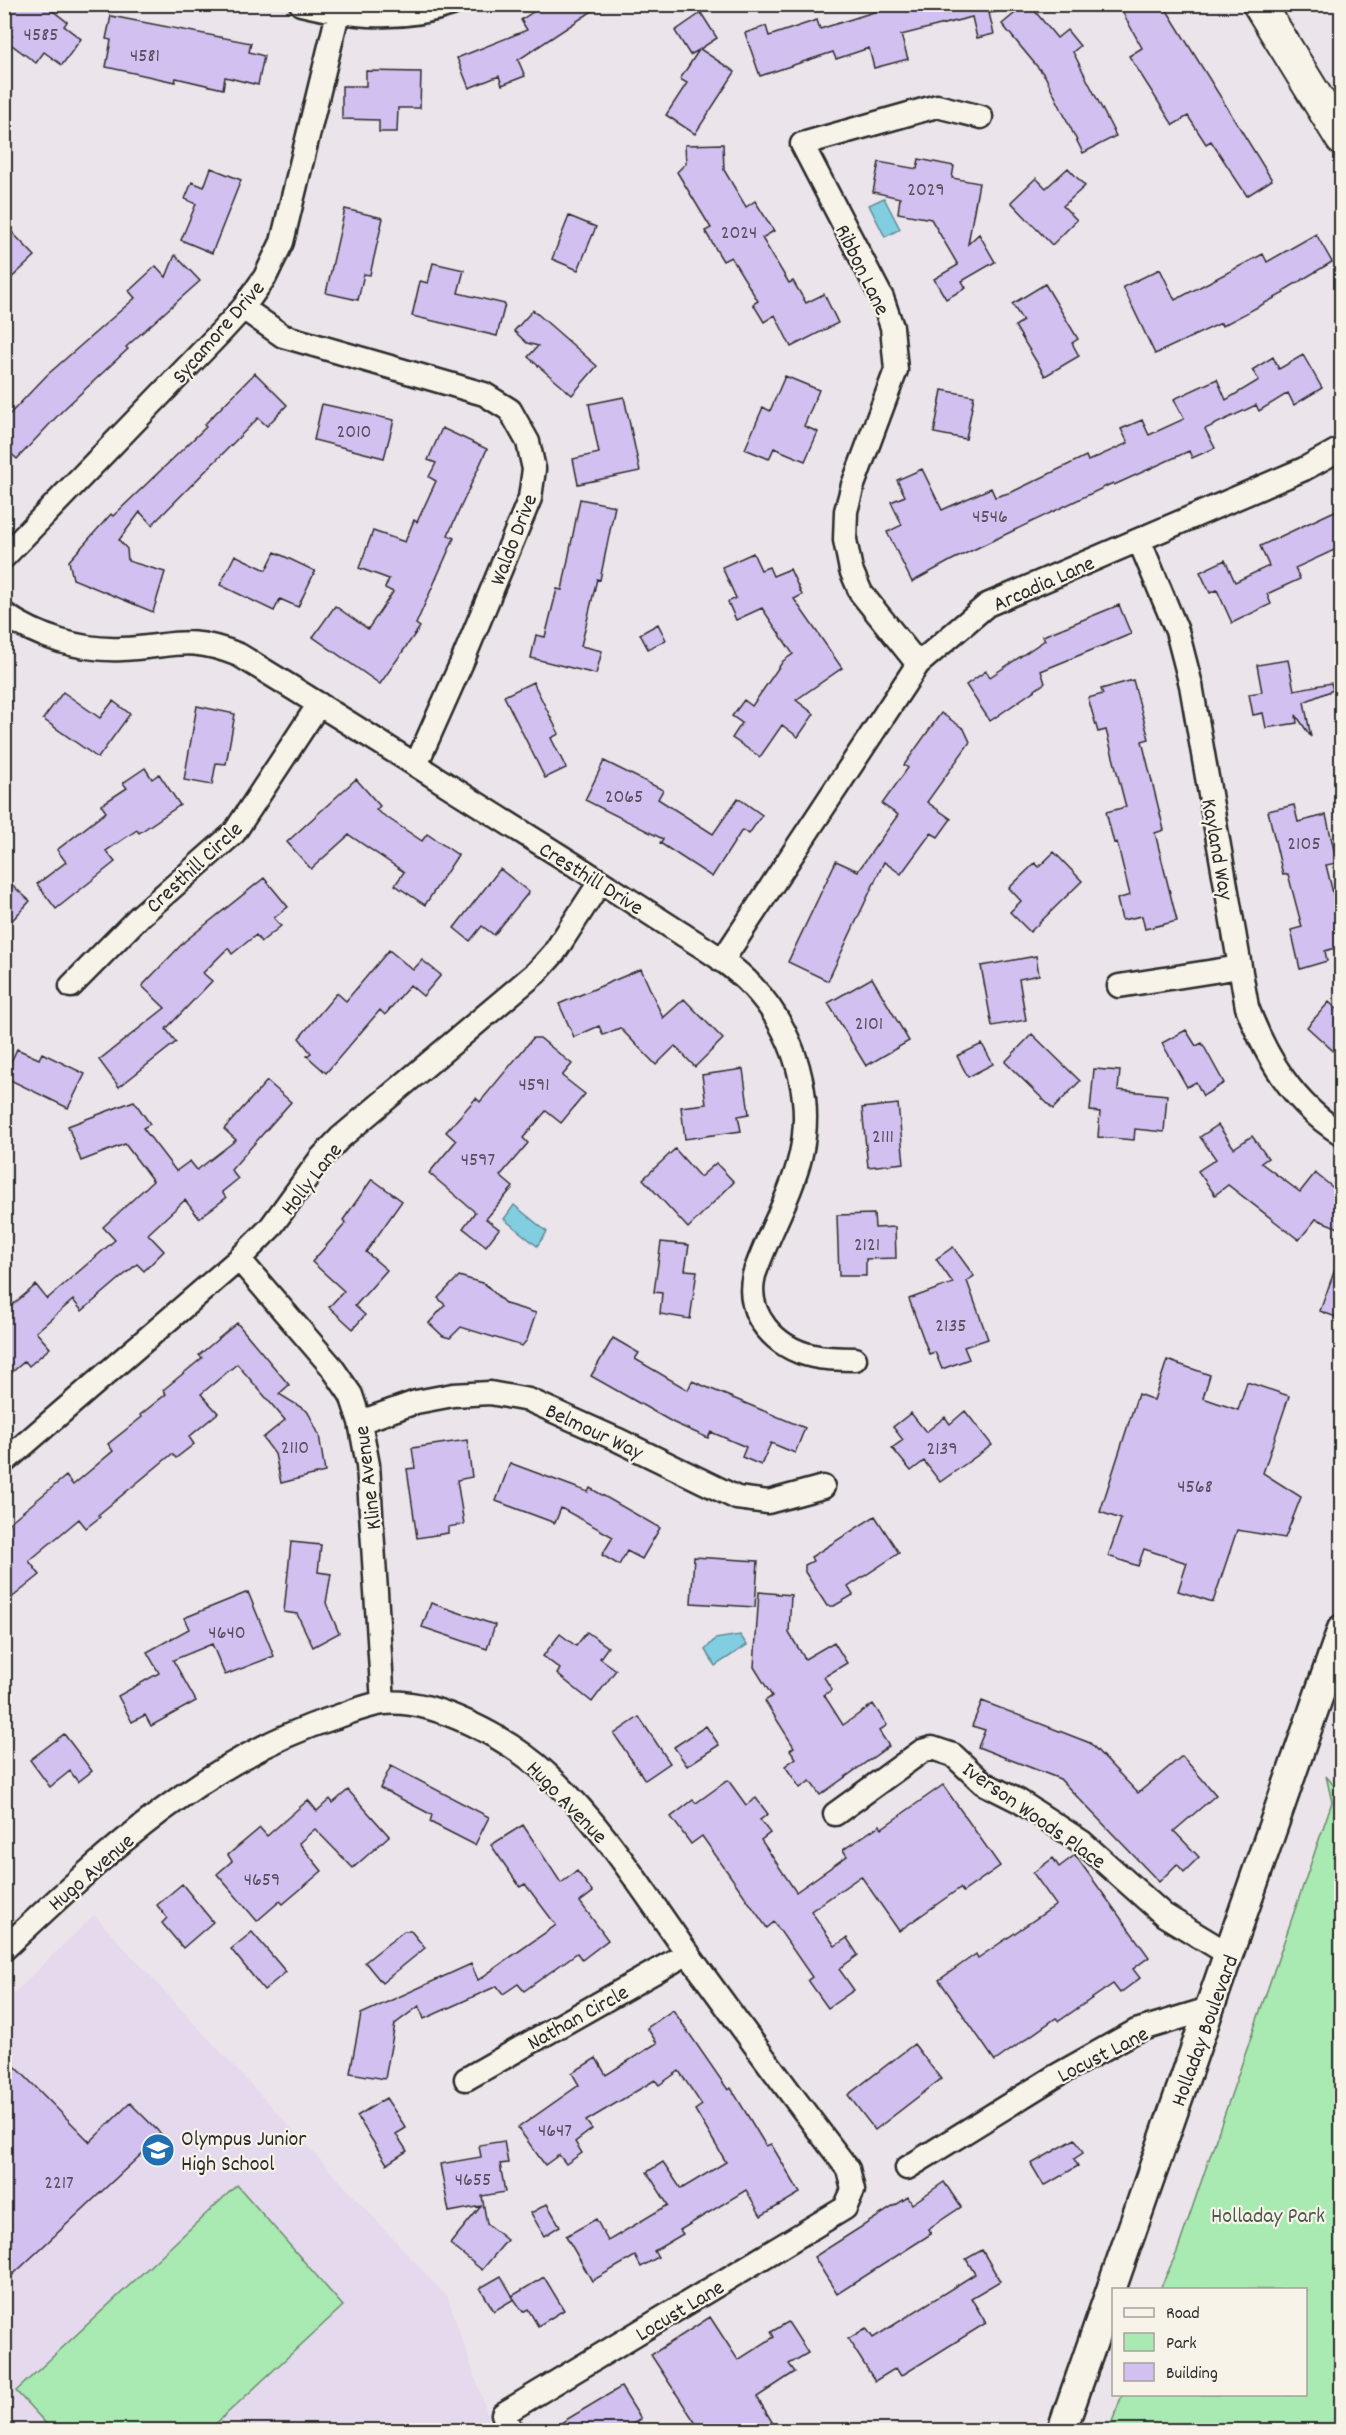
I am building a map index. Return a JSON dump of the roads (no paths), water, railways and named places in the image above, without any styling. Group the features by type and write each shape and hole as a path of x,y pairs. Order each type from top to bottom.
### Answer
{"main road":[{"path":"1259,4 1341,139"}],"street":[{"path":"301,4 338,14 409,15 452,4"},
{"name":"Sycamore Drive","path":"4,557 243,308 265,277 288,224 338,14"},
{"name":"Ribbon Lane","path":"918,664 861,593 851,570 844,540 846,511 853,485 896,370 896,347 892,327 882,298 802,144 937,106 981,117"},
{"name":"Waldo Drive","path":"243,308 283,336 484,394 510,410 528,442 534,469 530,498 462,663 416,765"},
{"name":"Arcadia Lane","path":"722,961 918,664 987,605 1304,469 1341,448"},
{"name":"Kayland Way","path":"1139,540 1177,631 1191,685 1247,1007 1258,1036 1278,1073 1303,1103 1341,1134"},
{"name":"Cresthill Drive","path":"4,614 39,633 93,648 124,649 184,642 211,645 239,655 600,882 722,961 753,987 775,1014 791,1048 804,1098 804,1132 800,1165 754,1275 751,1286 755,1309 769,1332 787,1347 812,1356 855,1359"},
{"name":"Cresthill Circle","path":"71,986 140,915 234,833 319,704"},
{"name":"Holly Lane","path":"4,1462 238,1259 274,1223 330,1148 546,963 600,882"},
{"path":"1119,986 1240,967"},
{"name":"Kline Avenue","path":"238,1259 331,1366 351,1395 360,1422 368,1465 383,1703"},
{"name":"Belmour Way","path":"360,1422 416,1402 453,1395 490,1393 529,1400 616,1439 737,1498 768,1502 823,1487"},
{"name":"Holladay Boulevard","path":"1062,2430 1150,2176 1212,2008 1341,1629"},
{"name":"Hugo Avenue","path":"4,1949 123,1841 194,1787 260,1748 301,1729 383,1703 426,1707 465,1721 507,1744 547,1774 607,1839 688,1953 848,2169 853,2190 850,2199"},
{"name":"Iverson Woods Place","path":"835,1814 921,1751 933,1748 943,1749 983,1783 1019,1801 1082,1842 1164,1915 1230,1954"},
{"name":"Nathan Circle","path":"466,2079 688,1953"},
{"name":"Locust Lane","path":"907,2168 1054,2077 1136,2031 1212,2008"},
{"name":"Locust Lane","path":"507,2422 845,2208 850,2199"}],"water":[{"path":"884,198 900,229 885,237 869,205"},
{"path":"514,1205 547,1232 537,1246 504,1219"},
{"path":"740,1635 747,1645 715,1666 705,1650 715,1639"}],"place":[{"name":"Olympus Junior High School","path":"158,2150"}],"park label":[{"name":"Holladay Park","path":"1268,2214"}]}
